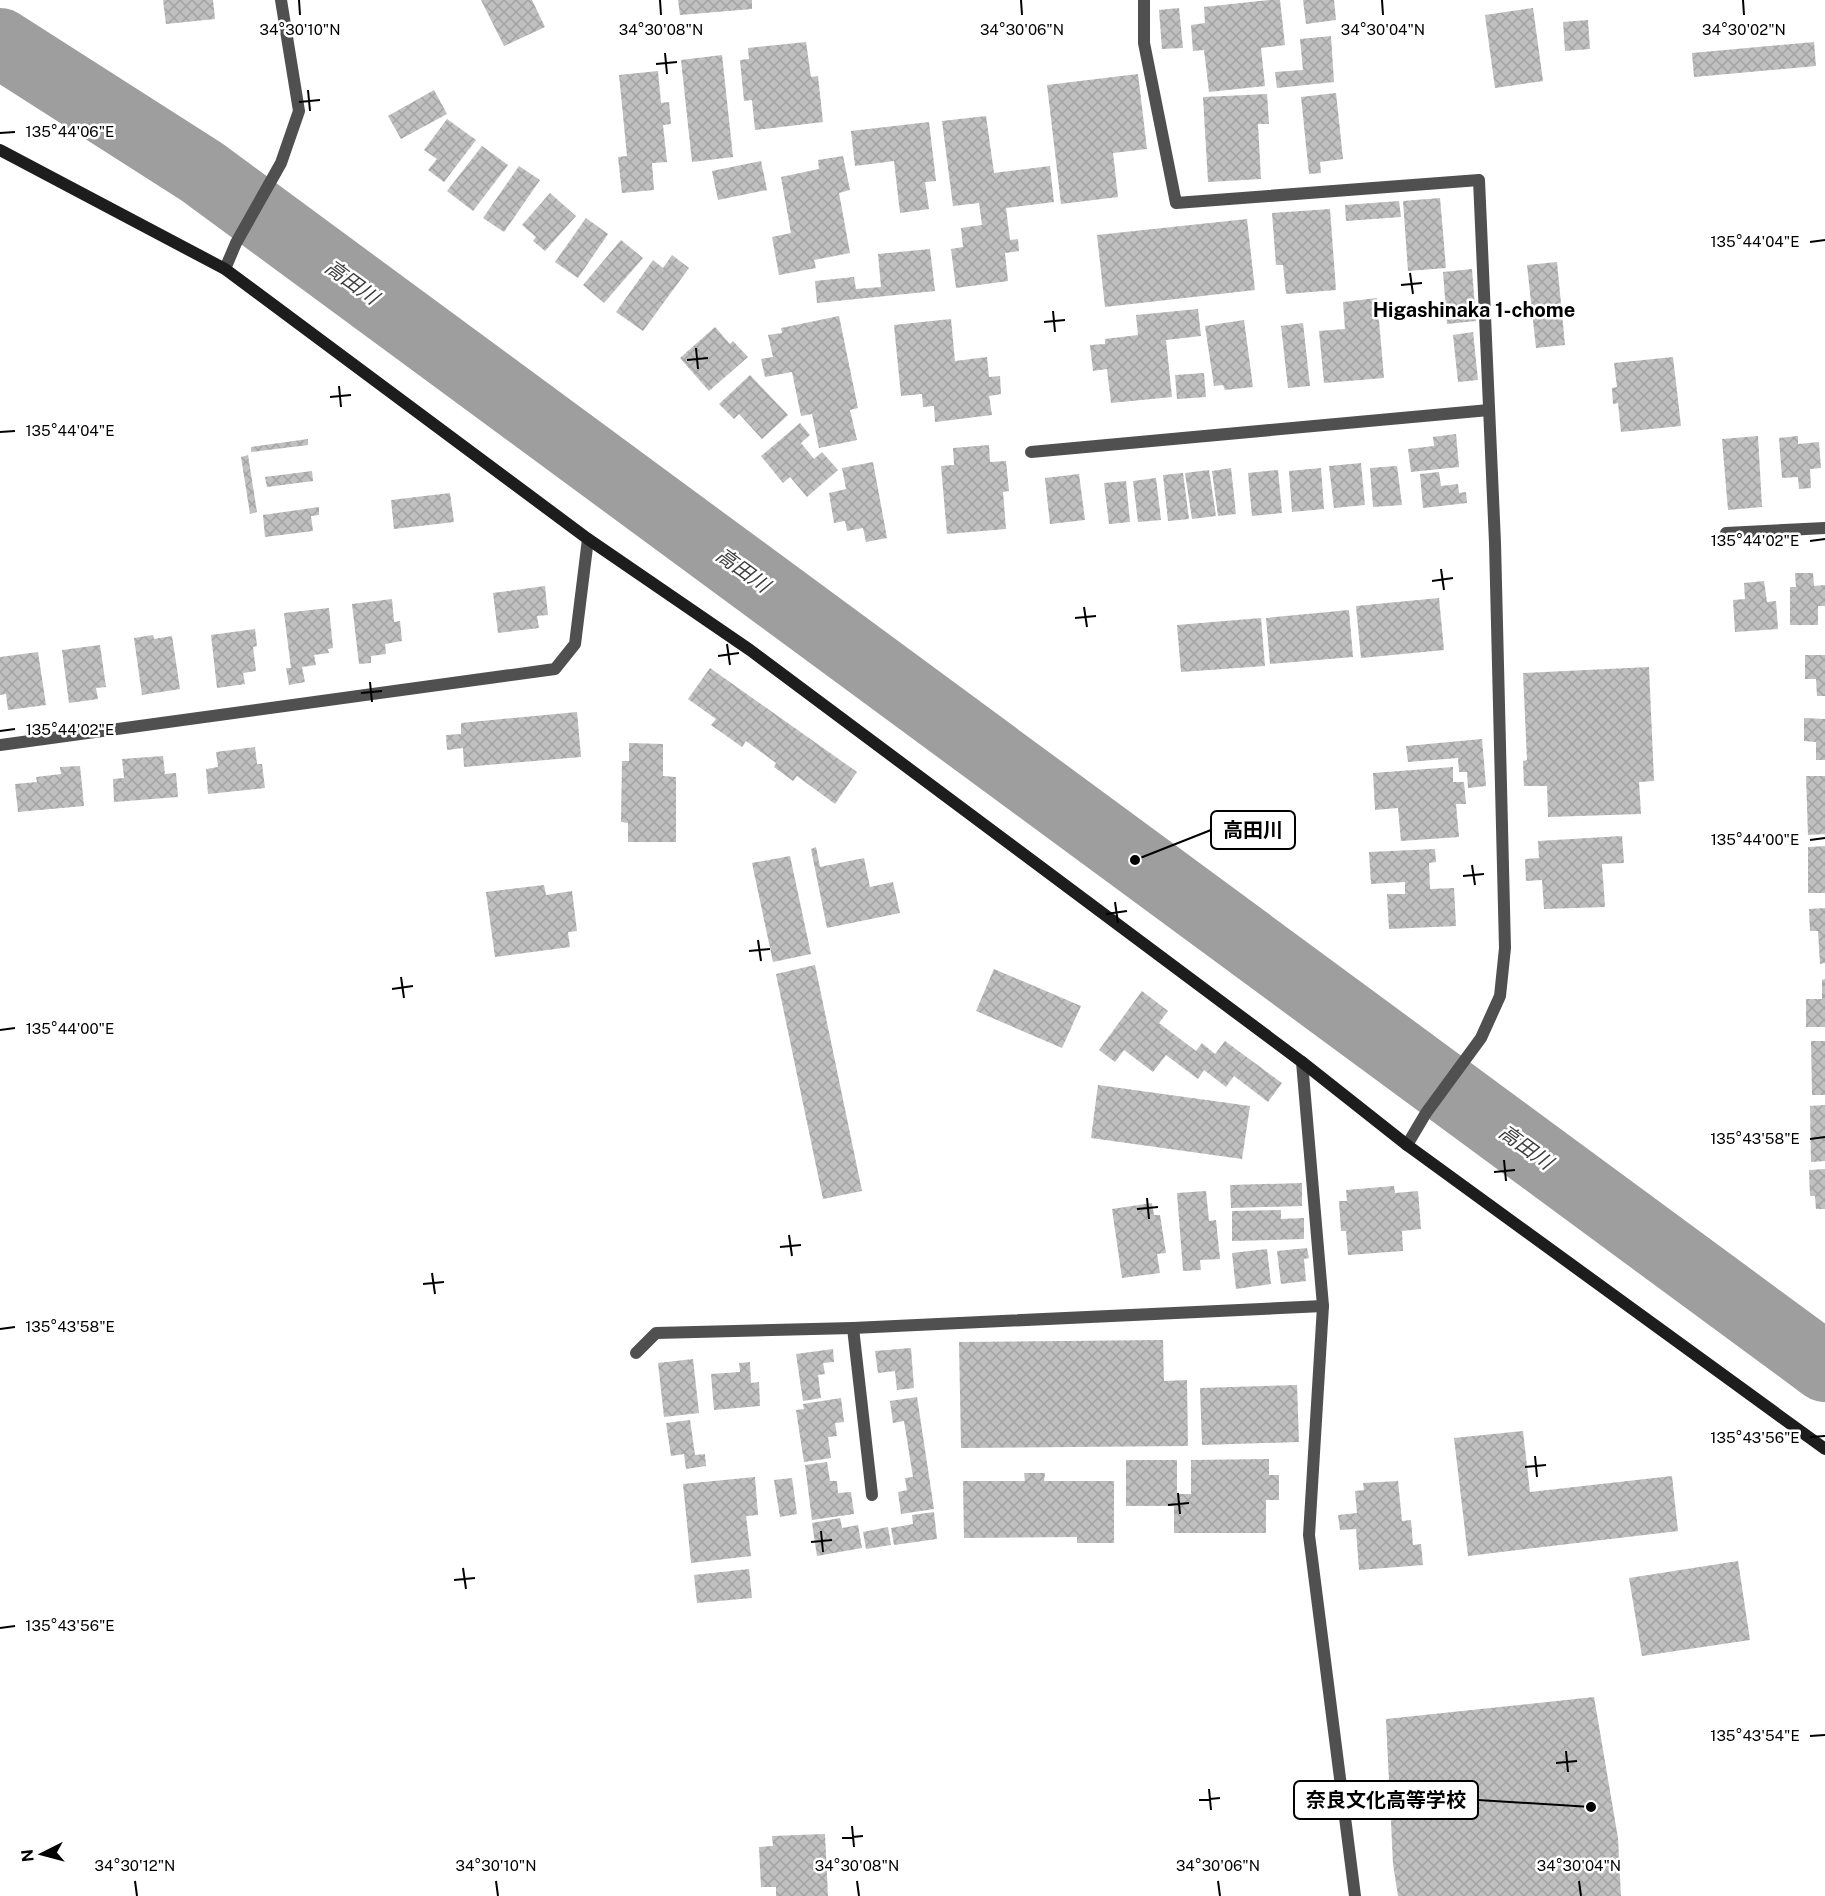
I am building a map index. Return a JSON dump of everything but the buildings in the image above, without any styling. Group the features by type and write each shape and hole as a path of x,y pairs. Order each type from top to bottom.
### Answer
{"street":[{"path":"225,269 236,243 280,163 299,111 281,0"},
{"path":"1144,0 1144,43 1176,203 1479,180 1489,410 1505,948 1500,996 1481,1038 1426,1113 1407,1145"},
{"path":"0,150 225,269 588,539 750,650 1302,1062 1407,1145 1825,1449"},
{"path":"1031,452 1489,410"},
{"path":"1726,533 1825,528"},
{"path":"0,745 555,669 575,644 588,539"},
{"path":"1302,1062 1323,1306 1309,1535 1355,1896"},
{"path":"636,1353 656,1333 853,1328 1323,1306"},
{"path":"853,1328 872,1495"}],"waterway":[{"name":"高田川","path":"0,43 202,172 1825,1367"}],"place":[{"name":"高田川","path":"1135,860"},
{"name":"奈良文化高等学校","path":"1591,1807"}],"district":[{"name":"Higashinaka 1-chome","path":"1474,310"}]}
